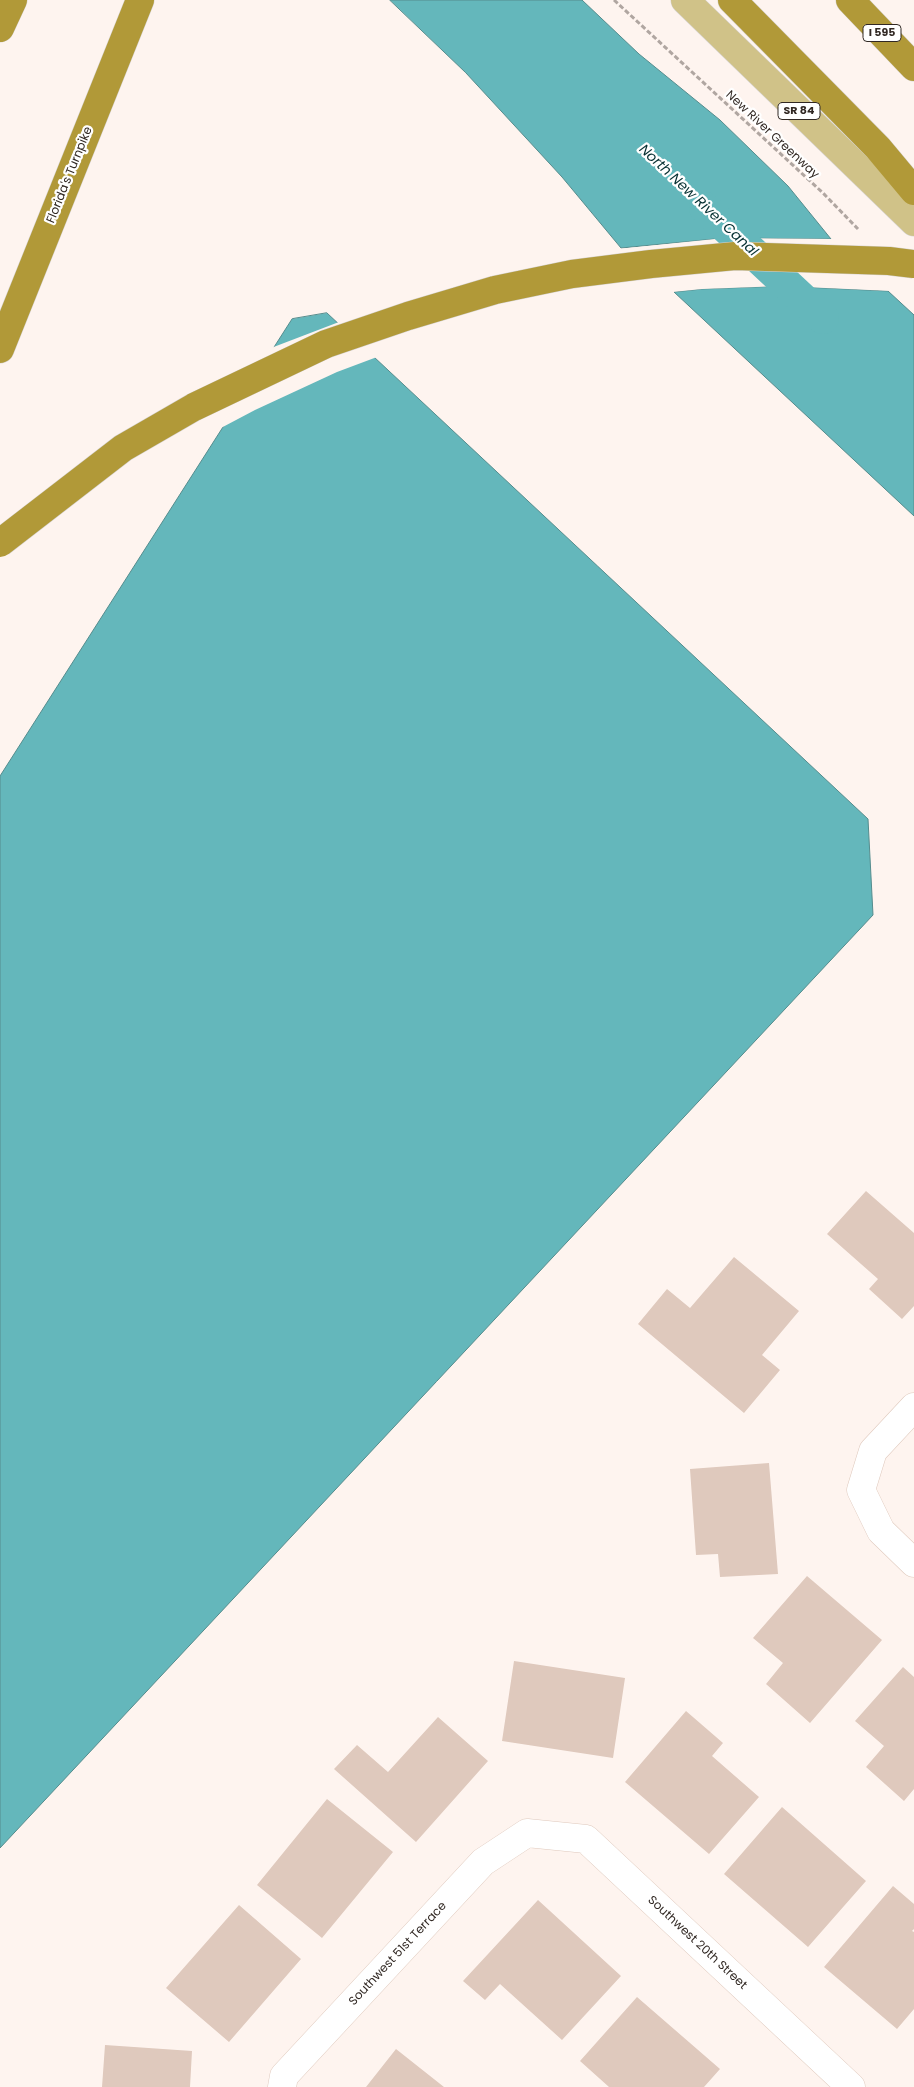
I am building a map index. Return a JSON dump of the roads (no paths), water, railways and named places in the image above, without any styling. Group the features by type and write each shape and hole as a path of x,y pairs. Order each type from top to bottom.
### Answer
{"highway":[{"path":"0,28 13,0"},
{"name":"Florida's Turnpike","path":"0,349 140,0"},
{"path":"732,0 878,148 914,191"},
{"name":"I 595","path":"850,0 914,66"},
{"path":"0,542 123,448 194,407 326,344 408,316 495,290 572,274 652,264 735,256 889,260 914,264"}],"main road":[{"name":"SR 84","path":"685,0 914,222"}],"street":[{"path":"914,1407 873,1451 860,1490 881,1532 914,1563"},
{"name":"Southwest 51st Terrace","path":"282,2087 284,2076 484,1862 527,1833"},
{"name":"Southwest 20th Street","path":"527,1833 586,1839 851,2087"}],"water":[{"path":"390,0 582,0 639,54 720,120 788,186 831,239 725,238 621,248 562,177 466,73"},
{"path":"782,286 888,291 914,315 914,516 674,292"},
{"path":"327,313 868,819 873,915 0,1848 0,776 292,319"}],"waterway":[{"name":"North New River Canal","path":"705,208 823,318"}]}
